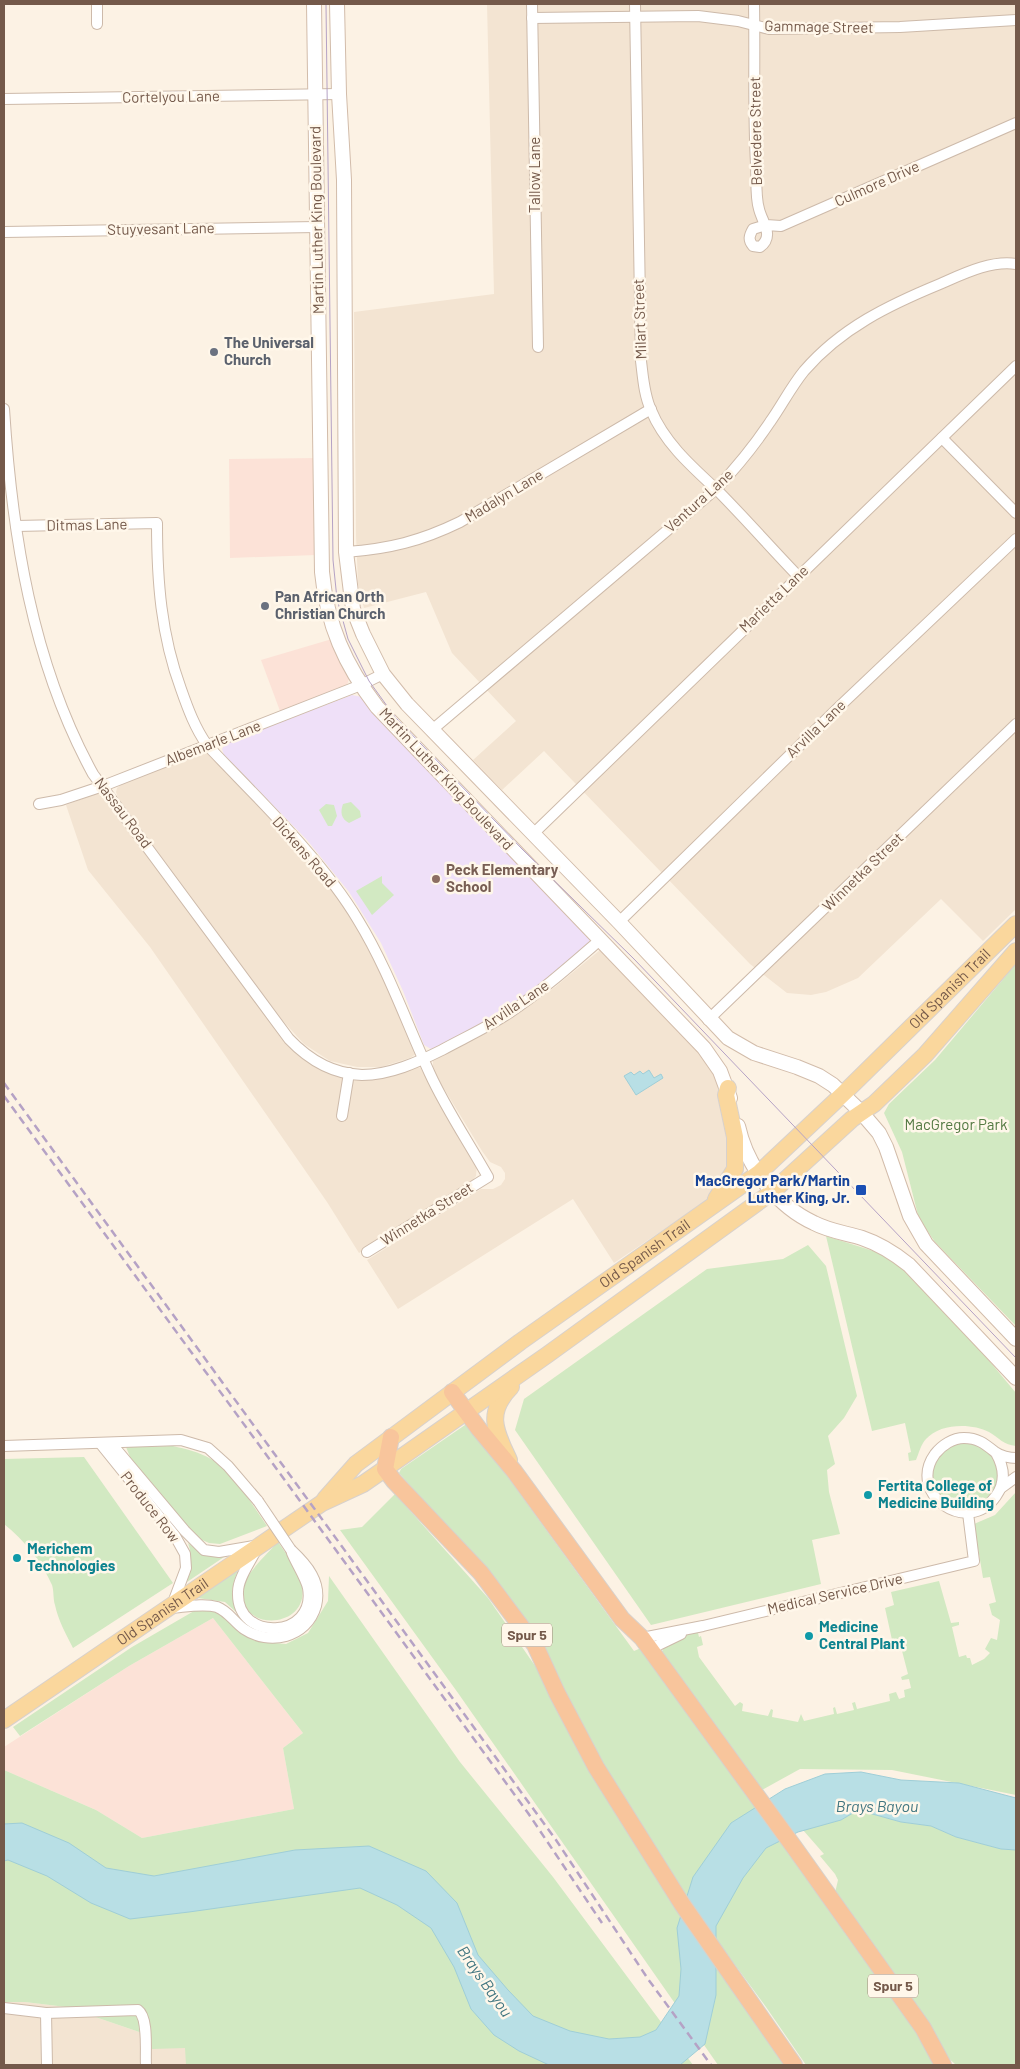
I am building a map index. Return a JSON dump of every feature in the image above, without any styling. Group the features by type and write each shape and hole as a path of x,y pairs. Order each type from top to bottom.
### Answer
{"highway":[{"name":"Spur 5","path":"452,1392 514,1471 622,1619 646,1643 923,2028 942,2064"},
{"path":"385,1469 391,1437"},
{"name":"Spur 5","path":"385,1469 394,1481 481,1573 535,1645 557,1694 596,1767 682,1904 794,2065"}],"main road":[{"name":"Martin Luther King Boulevard","path":"314,4 324,590 336,635 352,673 395,727 601,939 715,1061 728,1088 739,1133 758,1173 772,1192 785,1204 814,1223 883,1246 896,1254 909,1265 1016,1378"},
{"name":"Martin Luther King Boulevard","path":"337,4 339,94 344,180 346,552 353,609 383,674 407,704 618,922 708,1020 728,1038 754,1053 808,1071 832,1084 861,1112 879,1133 886,1147 910,1216 926,1244 1016,1339"},
{"name":"Old Spanish Trail","path":"322,1503 356,1464 391,1437 624,1267 758,1173 843,1094 1016,924"},
{"name":"Old Spanish Trail","path":"4,1720 171,1608 322,1503 363,1484 385,1469 547,1355 772,1192 861,1112 874,1104 925,1055 1016,951"},
{"path":"709,1209 735,1169 736,1136 726,1095 728,1088"},
{"path":"514,1471 495,1428 498,1405 505,1393 534,1370 547,1355"}],"street":[{"path":"97,4 97,24"},
{"name":"Tallow Lane","path":"532,4 538,347"},
{"name":"Milart Street","path":"635,4 641,361 650,409 676,450 695,471 716,489 798,576"},
{"name":"Belvedere Street","path":"754,4 754,135 758,209 766,224"},
{"name":"Gammage Street","path":"532,18 635,15 698,16 738,21 769,29 971,24 1016,20"},
{"name":"Cortelyou Lane","path":"4,99 339,94"},
{"name":"Culmore Drive","path":"766,224 781,226 1016,123"},
{"path":"753,246 760,247 765,243 768,235 766,224"},
{"name":"Stuyvesant Lane","path":"4,232 317,227"},
{"name":"Ventura Lane","path":"432,730 716,489 756,443 804,371 841,336 865,319 892,304 956,277 983,267 1016,264"},
{"name":"Marietta Lane","path":"533,834 1016,366"},
{"name":"Nassau Road","path":"4,409 11,492 16,526 38,637 55,690 82,753 103,786 289,1039 301,1052 328,1068 349,1073 376,1074 395,1070 423,1059"},
{"name":"Madalyn Lane","path":"346,552 391,547 438,533 460,522 650,409"},
{"path":"942,438 1016,513"},
{"name":"Ditmas Lane","path":"16,526 157,523"},
{"name":"Dickens Road","path":"157,523 157,565 165,637 174,669 199,733 306,852 334,885 357,918 386,970 431,1077 488,1177"},
{"name":"Arvilla Lane","path":"618,922 841,705 1016,539"},
{"name":"Albemarle Lane","path":"39,804 61,800 103,786 361,685 383,674"},
{"name":"Winnetka Street","path":"708,1020 1016,724"},
{"name":"Arvilla Lane","path":"423,1059 507,1014 552,982 601,939"},
{"path":"342,1116 349,1073"},
{"name":"Winnetka Street","path":"367,1252 488,1177"},
{"path":"1001,1488 1001,1466 996,1453 978,1440 961,1438 944,1444 932,1458 928,1474 928,1484 936,1499 950,1510 968,1513 982,1509 989,1504 1001,1488 1016,1478"},
{"path":"4,1446 181,1440 208,1448 228,1466 258,1502 291,1550 308,1586 306,1606 302,1615 291,1625 276,1629 264,1629 249,1620 241,1608 238,1592 242,1577 258,1546"},
{"name":"Produce Row","path":"100,1443 175,1536 185,1554 186,1568 171,1608"},
{"name":"Produce Row","path":"111,1443 185,1531 204,1550 219,1552 258,1546"},
{"path":"996,1453 1016,1458"},
{"name":"Medical Service Drive","path":"646,1643 695,1627 974,1561 968,1513"},
{"path":"171,1608 216,1607 228,1614 243,1629 262,1637 277,1638 295,1633 309,1620 315,1608 317,1597 316,1584 306,1564 291,1550"},
{"path":"4,2008 46,2013 132,2010 141,2012 145,2021 146,2065"},
{"path":"46,2013 47,2065"}],"shaded area":[{"path":"487,4 1016,4 1016,909 983,941 941,899 858,978 826,992 811,995 787,993 750,964 544,751 502,790 473,760 516,721 452,653 426,592 364,608 358,584 356,535 354,312 494,294"},
{"path":"316,458 316,555 230,558 229,459"},
{"path":"332,639 349,677 348,683 343,687 280,711 261,660"},
{"name":"Peck Elementary School","path":"352,695 362,697 588,935 590,940 587,945 538,987 468,1032 431,1049 424,1045 403,991 381,943 349,892 307,840 224,755 222,749 226,743"},
{"path":"203,752 209,754 320,873 354,919 378,962 416,1054 410,1058 381,1067 357,1067 330,1061 304,1044 283,1021 118,798 117,788 122,784"},
{"path":"101,792 303,1057 379,1077 401,1073 416,1067 423,1068 477,1163 476,1176 471,1182 359,1253 327,1202 150,947 88,870 66,805"},
{"path":"600,950 604,951 704,1054 720,1084 731,1160 709,1199 614,1263 573,1199 398,1309 367,1260 481,1189 493,1189 501,1185 505,1179 505,1173 501,1167 490,1162 482,1151 435,1074 433,1061 510,1019 555,987"},
{"path":"213,1618 303,1733 283,1748 294,1809 142,1838 96,1810 4,1770 4,1747 129,1666"},
{"path":"4,2002 25,2002 66,2007 186,2048 186,2065 4,2065"}],"green space":[{"path":"351,802 360,811 361,817 349,823 343,817 342,810 343,804"},
{"path":"326,804 334,805 337,816 332,826 328,826 319,810"},
{"path":"382,876 382,883 394,895 372,915 356,891"},
{"name":"MacGregor Park","path":"1016,964 1016,1326 935,1242 919,1219 902,1152 884,1113 889,1104 935,1060"},
{"path":"826,1236 886,1255 907,1271 976,1345 1016,1393 1016,1446 1005,1443 982,1429 965,1426 948,1427 939,1430 926,1439 916,1460 909,1461 908,1453 911,1452 905,1423 872,1431"},
{"path":"808,1245 826,1266 857,1396 844,1418 828,1436 835,1464 827,1470 829,1492 840,1534 812,1540 821,1584 651,1625 515,1430 524,1399 707,1269 783,1259"},
{"path":"465,1425 470,1425 634,1651 641,1648 907,2014 934,2065 806,2065 694,1909 601,1761 549,1661 442,1521 399,1473 401,1469"},
{"path":"965,1443 978,1446 988,1453 995,1463 998,1476 995,1489 988,1499 978,1506 965,1509 952,1506 942,1499 935,1489 932,1476 935,1463 942,1453 952,1446"},
{"path":"173,1446 202,1454 220,1465 242,1490 267,1526 220,1544 209,1543 200,1539 130,1457 126,1447"},
{"path":"84,1457 173,1583 73,1648 58,1616 54,1603 53,1587 48,1576 32,1552 4,1524 4,1459"},
{"path":"1016,1492 1016,1795 892,1770 800,1769 760,1791 661,1653 667,1643 696,1631 700,1633 698,1633 699,1637 701,1636 703,1645 697,1647 699,1657 735,1706 740,1702 743,1704 742,1711 768,1716 771,1709 773,1710 772,1717 798,1722 801,1714 804,1721 834,1714 833,1708 835,1707 837,1714 854,1710 852,1703 855,1702 857,1709 890,1701 889,1694 896,1692 899,1699 905,1697 904,1690 911,1688 909,1679 902,1680 901,1677 908,1674 901,1647 894,1649 885,1608 894,1605 891,1592 939,1581 951,1623 959,1622 959,1625 952,1627 959,1657 966,1655 967,1658 970,1658 972,1665 984,1659 990,1653 985,1649 991,1638 997,1640 1000,1620 992,1615 989,1604 996,1602 990,1577 983,1578 974,1524 995,1515"},
{"path":"395,1494 488,1598 549,1686 623,1825 786,2065 718,2065 458,1693 340,1530 362,1527"},
{"path":"278,1542 298,1575 302,1586 302,1600 296,1611 286,1617 275,1620 263,1619 252,1614 245,1605 242,1591 243,1585 251,1572"},
{"path":"188,1543 200,1551 224,1555 224,1557 187,1582 191,1562"},
{"path":"238,1570 234,1582 233,1600 236,1612 225,1602 198,1598 197,1596"},
{"path":"329,1576 460,1762 553,1877 693,2065 186,2065 185,2048 152,2049 148,2035 66,2007 25,2002 4,2002 4,1770 96,1810 142,1838 294,1809 283,1748 303,1733 213,1618 129,1666 20,1736 13,1727 132,1647 194,1611 209,1608 229,1617 241,1634 264,1642 286,1644 308,1633 328,1601"},
{"path":"858,1810 901,1822 931,1826 956,1837 1001,1849 1016,1850 1016,2065 956,2065 944,2054 835,1893 838,1880 835,1874 820,1856 824,1854 803,1830 841,1820"}],"water":[{"path":"649,1070 654,1078 661,1074 663,1078 636,1095 624,1076 631,1072 634,1075 640,1071 643,1074"},
{"name":"Brays Bayou","path":"861,1772 901,1780 959,1783 1016,1798 1016,1850 1001,1849 956,1837 931,1826 901,1822 858,1810 841,1820 798,1832 766,1848 743,1878 716,1926 716,1995 705,2044 680,2065 549,2065 519,2051 494,2035 471,2009 454,1967 431,1928 397,1905 360,1888 130,1919 91,1903 47,1876 8,1860 4,1861 4,1824 22,1823 69,1843 106,1868 154,1876 295,1850 369,1846 426,1871 457,1903 478,1955 533,2016 570,2031 609,2039 640,2037 656,2030 679,1996 681,1969 677,1928 693,1877 731,1823 785,1789 825,1774"}],"tram line":[{"path":"326,4 333,560 337,599 348,639 369,681 395,717 522,849 634,959 1016,1358"}],"railway":[{"path":"4,1083 556,1840 648,1979 711,2065"},
{"path":"4,1096 528,1813 602,1923"}],"place":[{"name":"The Universal Church","path":"214,352"},
{"name":"Pan African Orth Christian Church","path":"265,606"},
{"name":"Peck Elementary School","path":"436,879"},
{"name":"MacGregor Park/Martin Luther King, Jr.","path":"861,1190"},
{"name":"Fertita College of Medicine Building","path":"868,1495"},
{"name":"Merichem Technologies","path":"17,1558"},
{"name":"Medicine Central Plant","path":"809,1636"}]}
